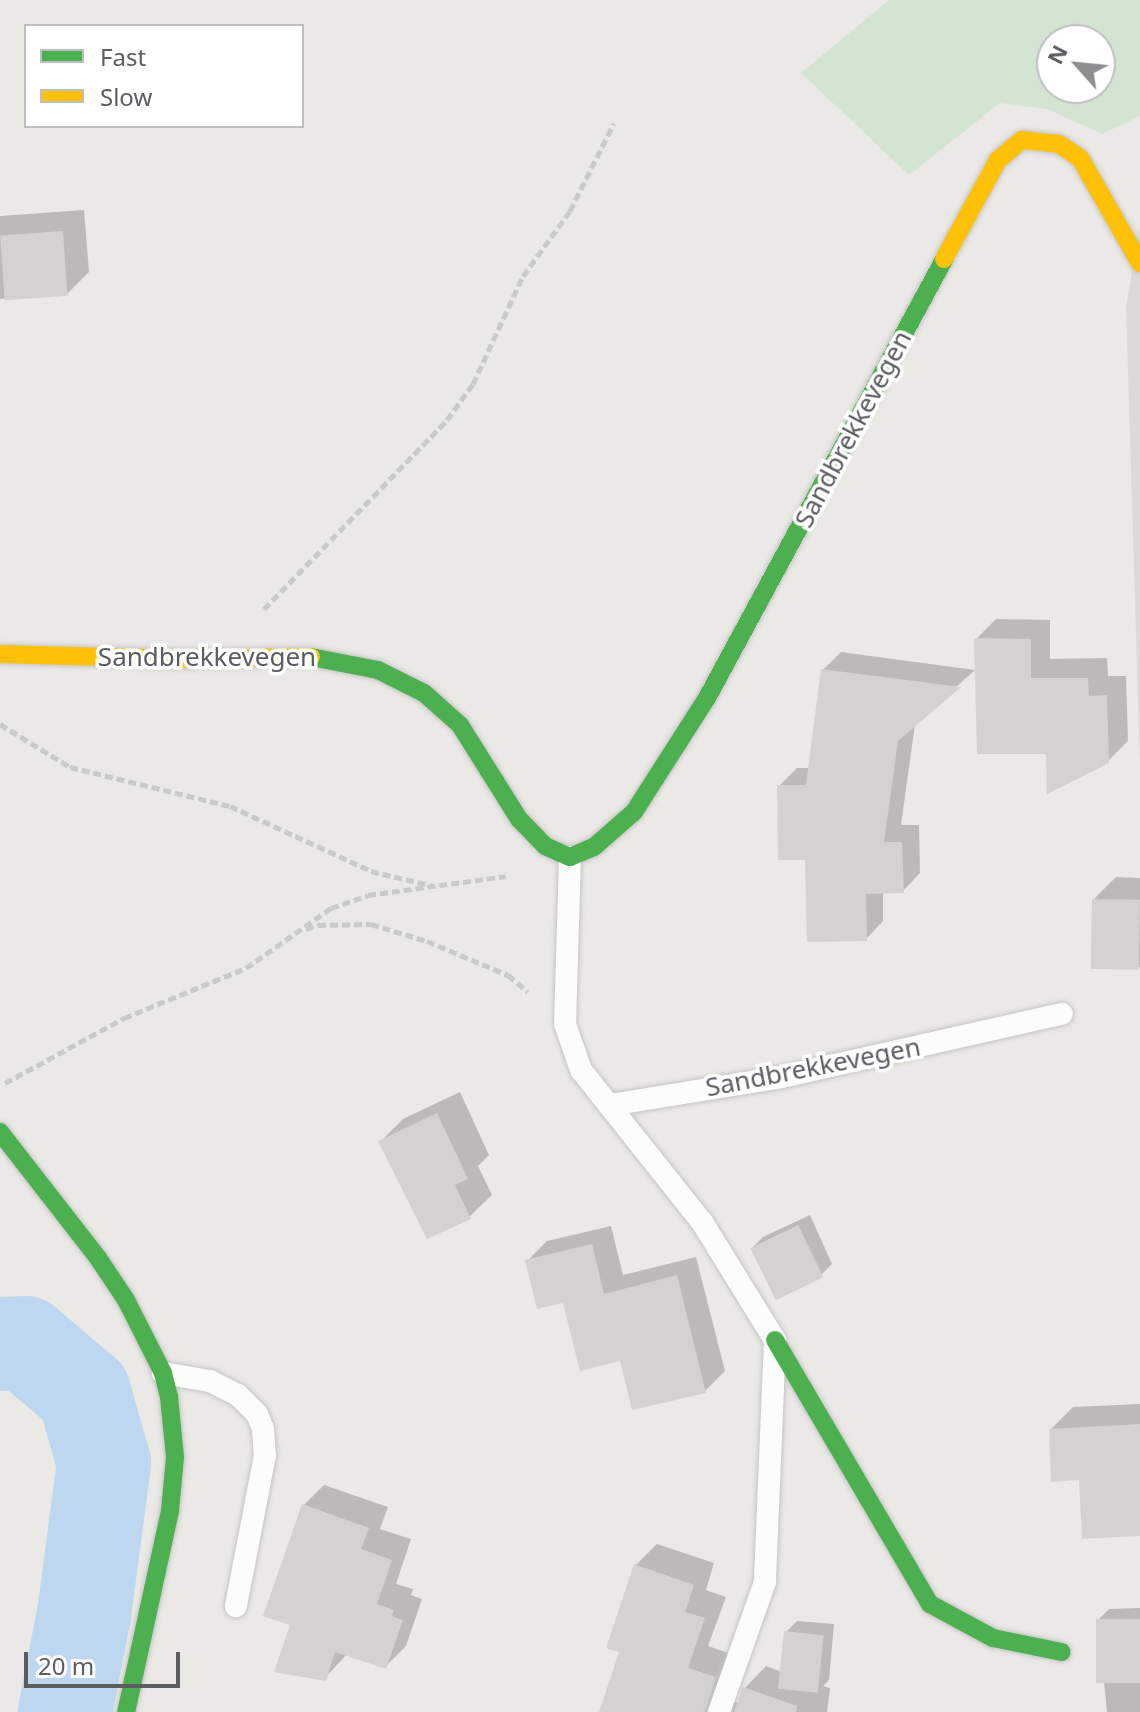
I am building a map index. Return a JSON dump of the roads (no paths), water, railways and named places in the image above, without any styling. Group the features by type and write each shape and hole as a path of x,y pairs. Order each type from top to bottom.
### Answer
{"street":[{"name":"Sandbrekkevegen","path":"0,654 323,657 378,670 424,693 460,725 519,819 545,846 570,857 594,847 634,812 707,698 998,160 1022,140 1059,144 1080,158 1140,263"},
{"path":"0,1132 98,1258 126,1300 163,1373 169,1397 175,1457 170,1511 126,1712"},
{"path":"775,1340 930,1604 993,1638 1062,1652"}],"lane":[{"path":"570,857 565,1024 581,1070 702,1222 775,1340 765,1582 719,1712"},
{"name":"Sandbrekkevegen","path":"610,1105 777,1078 1062,1014"},
{"path":"163,1373 210,1381 238,1395 257,1414 263,1429 265,1455 236,1606"}],"waterway":[{"path":"0,1344 25,1343 84,1393 104,1463 84,1614 65,1712"}]}
